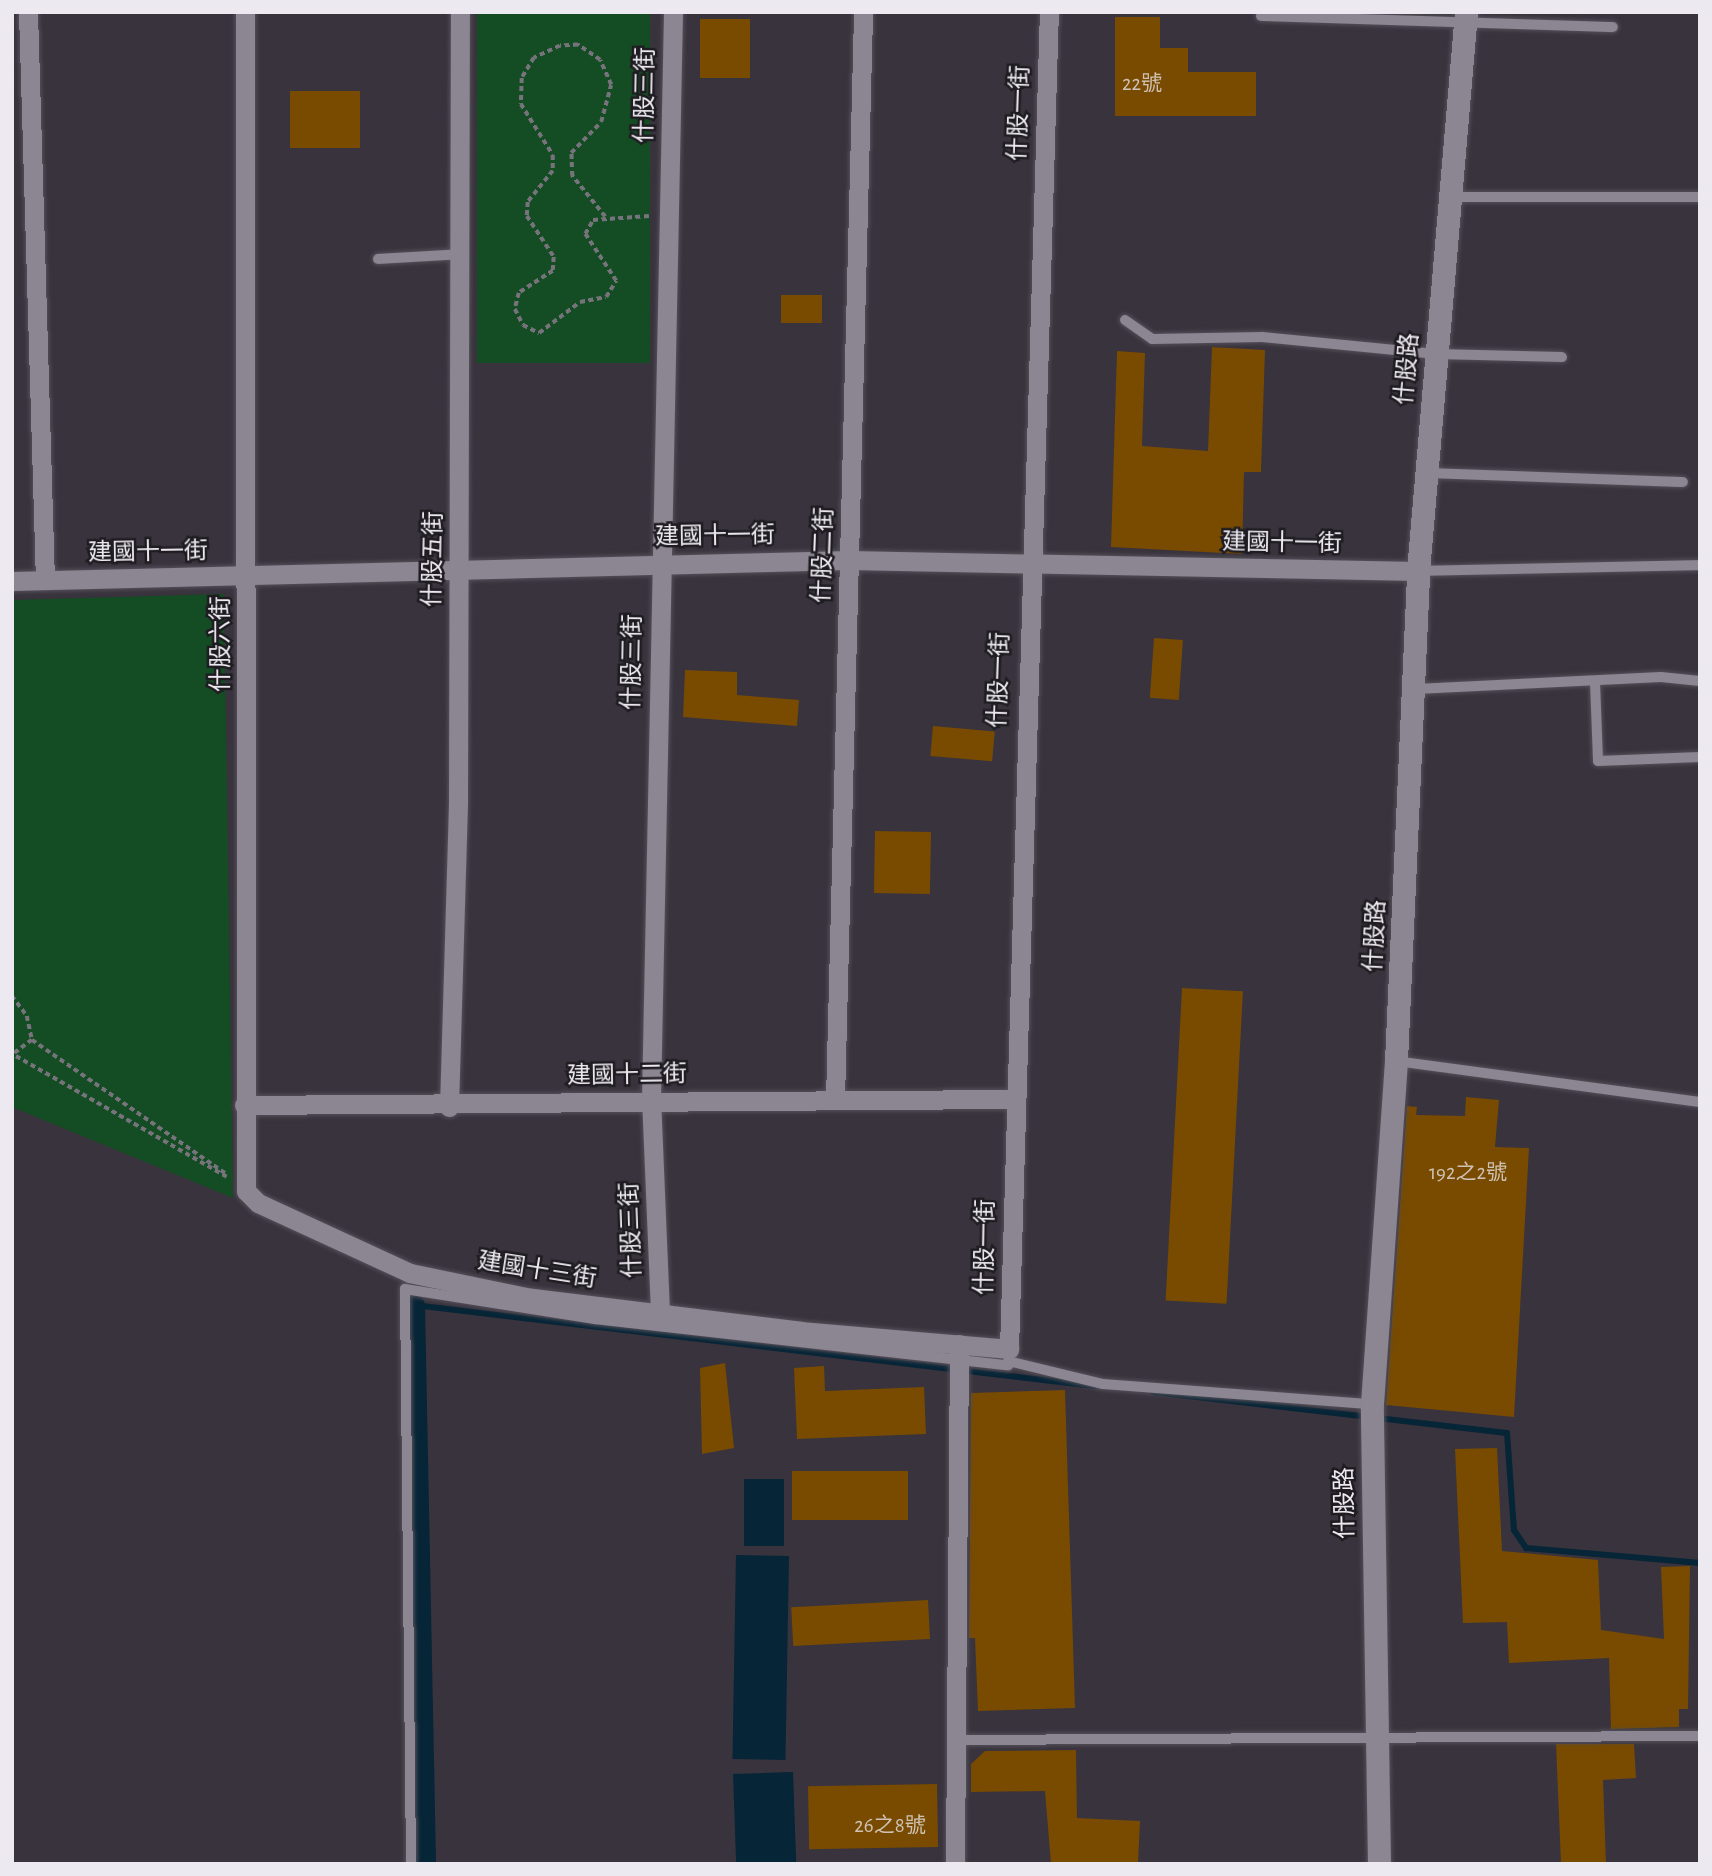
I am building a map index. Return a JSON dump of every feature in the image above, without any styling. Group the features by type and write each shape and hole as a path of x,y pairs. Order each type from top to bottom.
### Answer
{"street":[{"path":"28,12 45,580"},
{"name":"什股六街","path":"245,12 246,1189"},
{"name":"什股五街","path":"449,1107 463,254 460,12"},
{"name":"什股三街","path":"660,1312 651,1099 659,562 673,12"},
{"name":"什股二街","path":"835,1099 863,12"},
{"name":"什股一街","path":"1008,1357 1028,564 1049,12"},
{"name":"什股路","path":"1379,1864 1373,1734 1372,1404 1396,1060 1416,689 1418,570 1466,18"},
{"name":"建國十一街","path":"12,580 458,573 659,562 849,560 1418,570"},
{"name":"建國十二街","path":"244,1105 449,1107 651,1099 1013,1099"},
{"name":"建國十三街","path":"246,1189 258,1203 410,1273 526,1297 1008,1357"},
{"path":"955,1864 958,1352"}],"lane":[{"path":"1261,16 1466,18 1613,27"},
{"path":"1449,197 1700,197"},
{"path":"378,259 463,254"},
{"path":"1125,320 1152,339 1262,337 1436,354 1562,356"},
{"path":"1426,473 1683,482"},
{"path":"1418,570 1700,565"},
{"path":"1416,689 1595,681 1700,681"},
{"path":"1595,681 1598,761 1700,757"},
{"path":"1396,1060 1700,1102"},
{"path":"411,1864 405,1289 958,1352"},
{"path":"1008,1357 1103,1384 1372,1404"},
{"path":"956,1740 1373,1734 1700,1736"}],"path":[{"path":"605,217 572,176 571,153 601,121 611,85 600,60 578,46 559,46 534,58 522,78 521,104 553,155 553,171 528,202 527,216 554,257 553,271 519,293 516,309 523,325 539,333 580,302 607,297 616,281 612,266 585,234 593,220 605,217 649,216"},
{"path":"12,996 27,1016 32,1040 163,1127 246,1189"},
{"path":"32,1040 14,1056 246,1189"},
{"path":"155,1136 163,1127"}],"green space":[{"path":"477,14 650,14 650,363 477,363"},
{"path":"224,594 233,1198 12,1107 12,600"}],"water":[{"path":"744,1479 784,1479 784,1546 744,1546"},
{"path":"736,1555 789,1556 785,1760 732,1759"},
{"path":"793,1772 796,1864 736,1864 733,1774"}],"building":[{"path":"1115,17 1160,17 1160,48 1188,48 1188,72 1256,72 1256,116 1115,116"},
{"path":"700,19 750,19 750,78 700,78"},
{"path":"290,91 360,91 360,148 290,148"},
{"path":"781,295 822,295 822,323 781,323"},
{"path":"1212,347 1265,350 1261,472 1244,472 1242,554 1111,547 1117,351 1145,353 1142,446 1208,451"},
{"path":"1154,638 1183,640 1179,700 1150,698"},
{"path":"685,670 737,672 737,695 799,700 797,726 683,717"},
{"path":"933,726 995,731 992,761 930,756"},
{"path":"875,831 931,832 930,894 874,893"},
{"path":"1182,988 1243,991 1227,1304 1166,1301"},
{"path":"1466,1097 1499,1100 1495,1147 1529,1148 1514,1417 1386,1405 1407,1106 1417,1107 1416,1115 1465,1116"},
{"path":"725,1363 734,1448 702,1454 700,1368"},
{"path":"824,1366 825,1391 924,1387 926,1434 797,1439 794,1368"},
{"path":"1065,1390 1075,1708 978,1711 975,1638 969,1638 971,1393"},
{"path":"1497,1448 1502,1551 1598,1560 1601,1630 1664,1639 1661,1567 1690,1566 1688,1709 1679,1709 1679,1727 1611,1729 1609,1658 1509,1663 1507,1622 1463,1623 1455,1449"},
{"path":"792,1471 908,1471 908,1520 792,1520"},
{"path":"928,1600 930,1639 793,1646 791,1607"},
{"path":"1556,1744 1634,1744 1636,1778 1603,1780 1606,1864 1561,1864"},
{"path":"1076,1750 1077,1818 1140,1821 1138,1864 1051,1864 1045,1791 971,1792 971,1764 985,1751"},
{"path":"937,1784 938,1847 809,1849 808,1786"}],"waterway":[{"path":"414,1305 1094,1386"},
{"path":"414,1305 425,1864"},
{"path":"1153,1392 1507,1433 1514,1530 1526,1548 1700,1563"}]}
